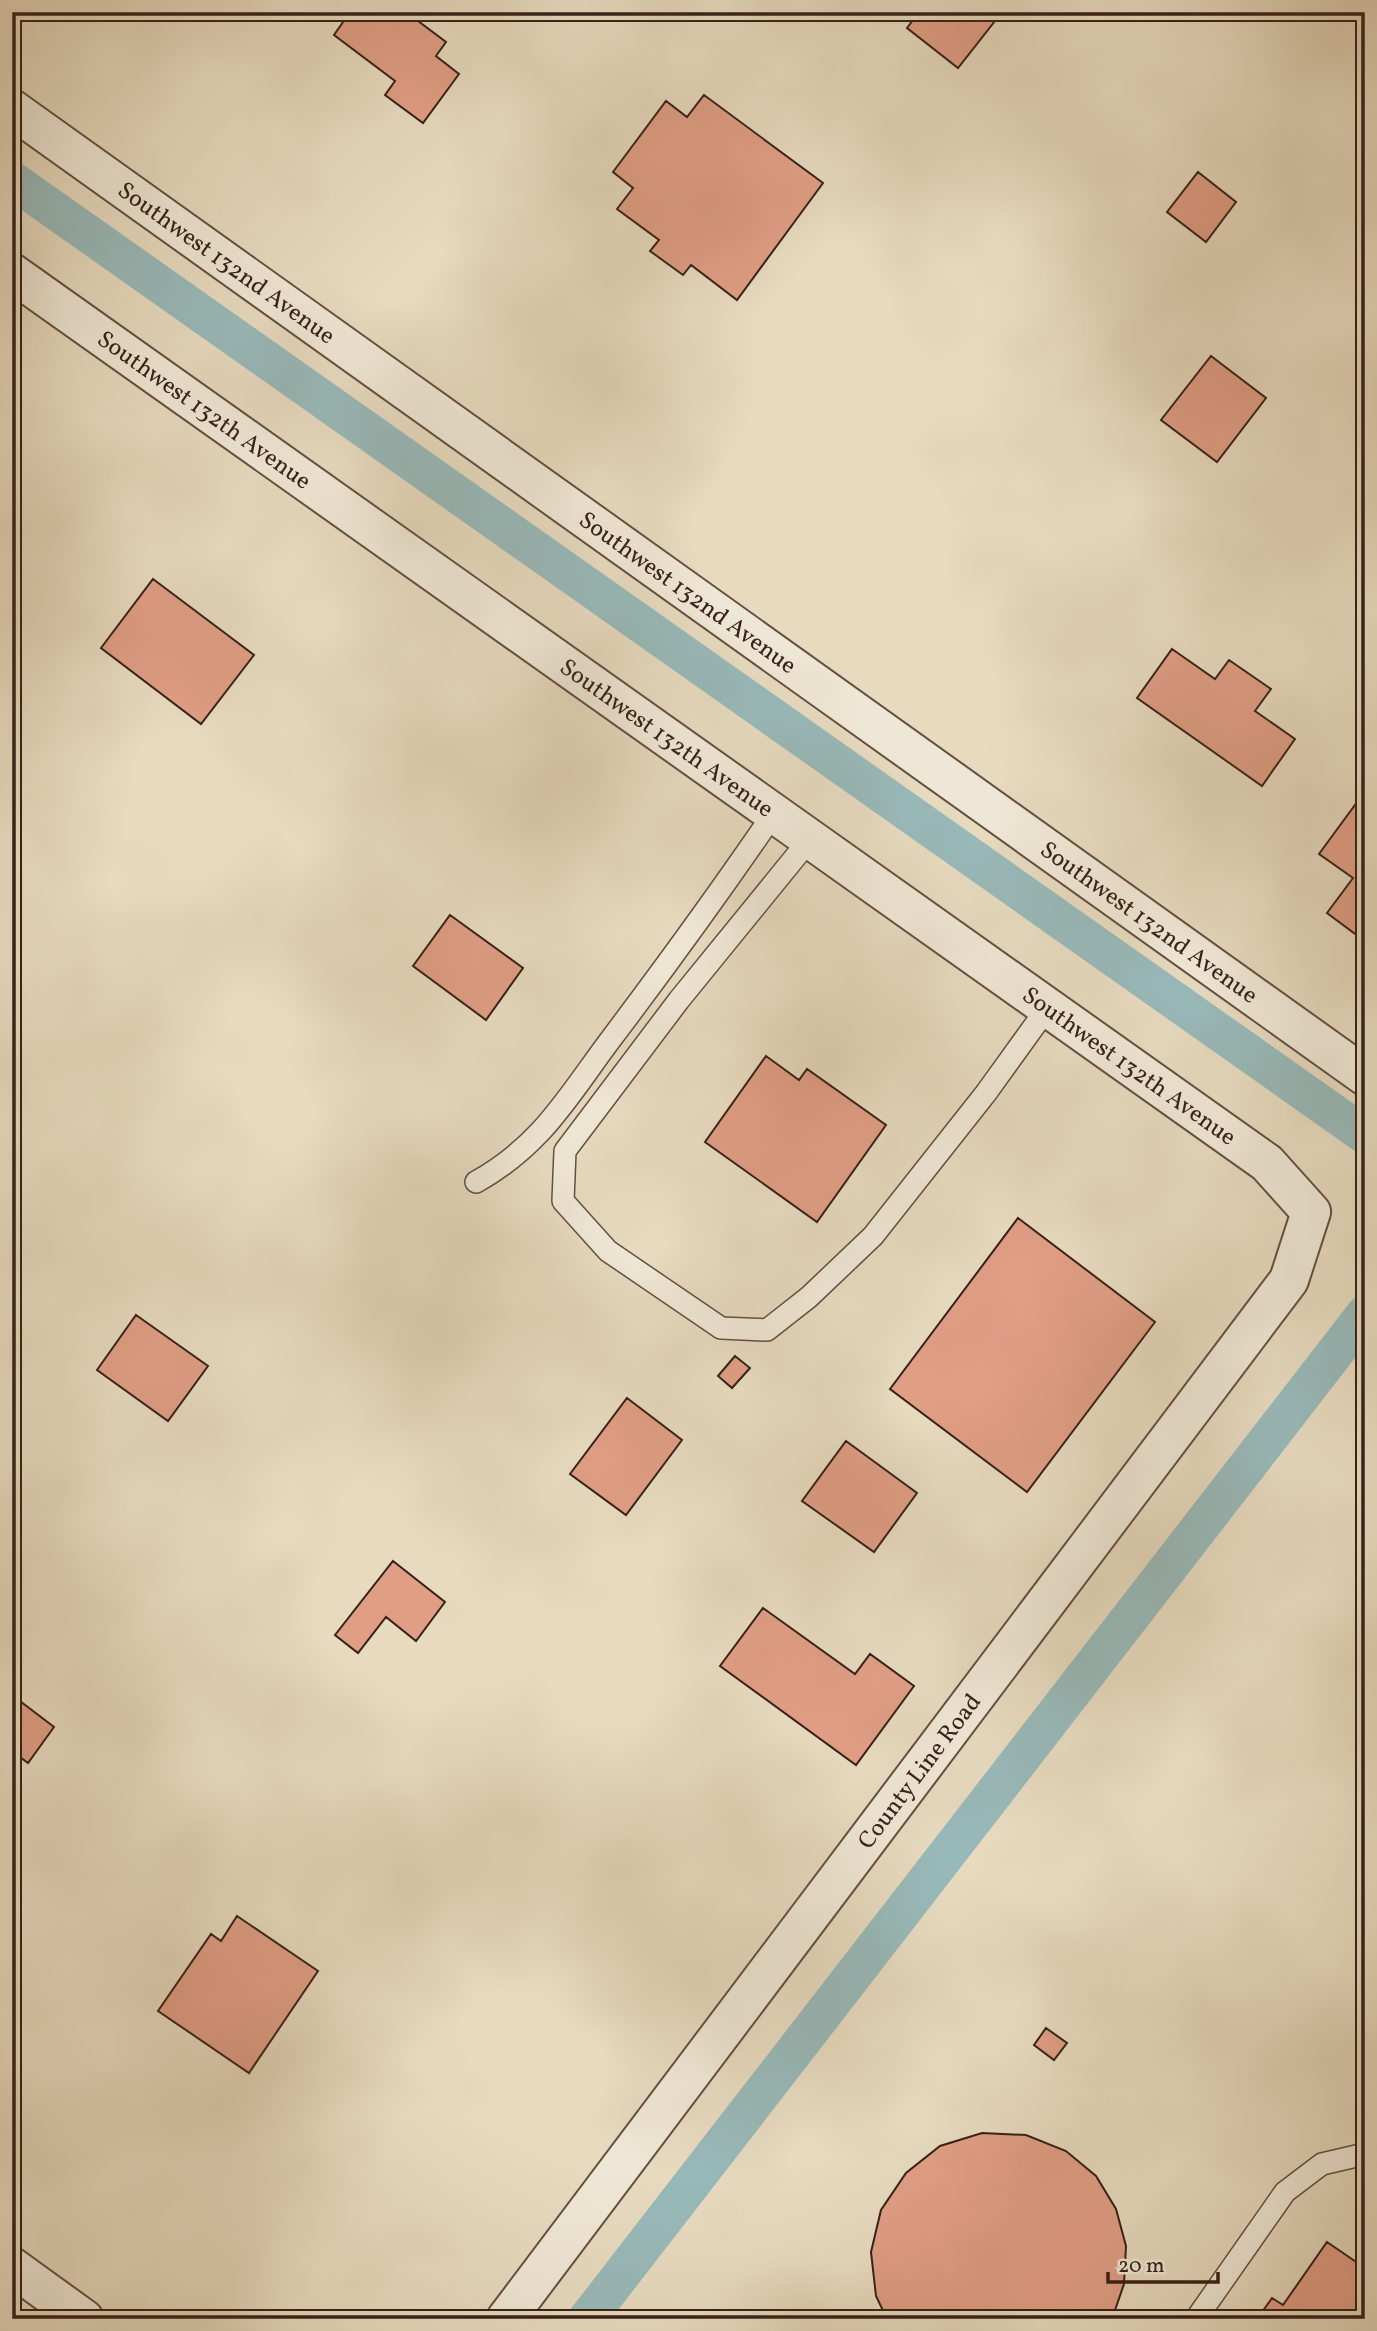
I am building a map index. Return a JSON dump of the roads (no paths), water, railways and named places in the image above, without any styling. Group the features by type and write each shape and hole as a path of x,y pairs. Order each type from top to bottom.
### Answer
{"street":[{"name":"Southwest 132nd Avenue","path":"12,110 1365,1076"},
{"name":"Southwest 132th Avenue","path":"12,273 1267,1163 1311,1212"},
{"name":"County Line Road","path":"506,2319 1289,1280 1311,1212"},
{"path":"12,2267 84,2319"}],"lane":[{"path":"476,1182 503,1167 555,1116 688,937 774,813"},
{"path":"810,839 679,1000 565,1151 563,1201 608,1251 721,1328 767,1330 809,1297 873,1236 986,1093 1048,1007"},
{"path":"1196,2319 1285,2192 1322,2164 1365,2154"}],"waterway":[{"path":"12,180 1365,1135"},
{"path":"587,2319 1365,1314"}]}
